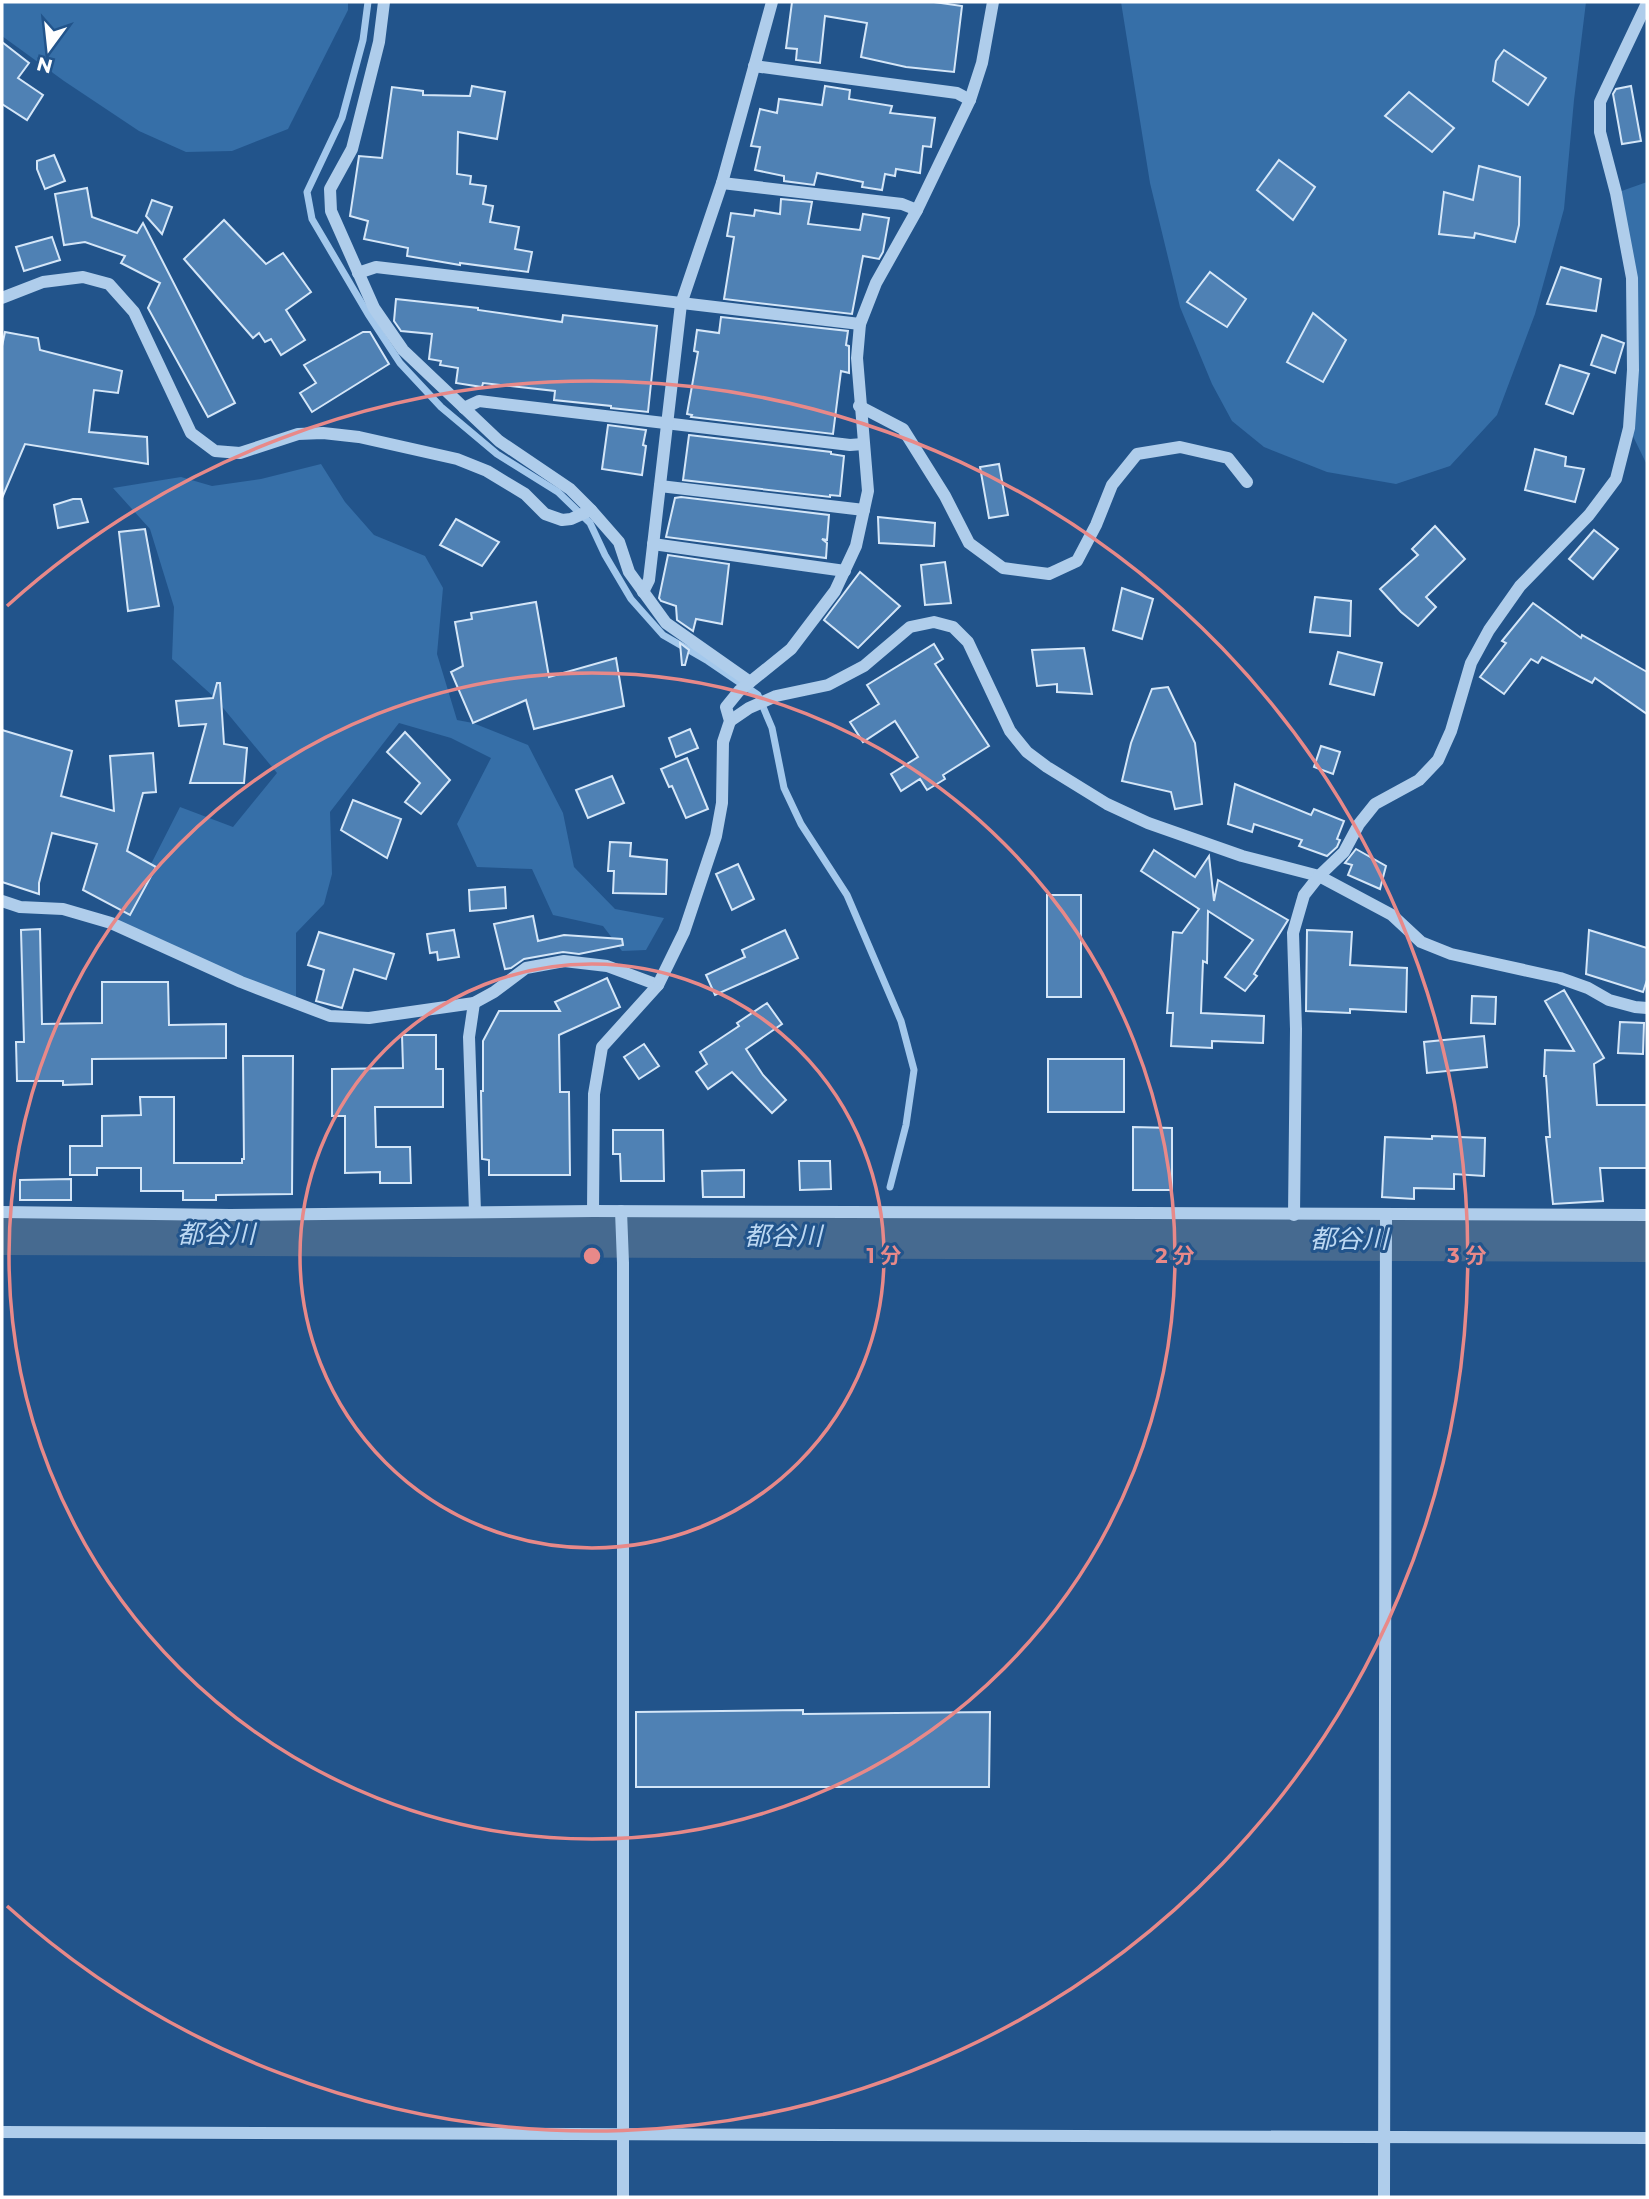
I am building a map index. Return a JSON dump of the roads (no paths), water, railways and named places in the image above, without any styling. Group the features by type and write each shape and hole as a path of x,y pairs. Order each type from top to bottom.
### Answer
{"street":[{"path":"384,2 380,42 352,149 330,189 331,211 374,308 403,349 499,441 570,489 619,542 629,572 666,623 750,682"},
{"path":"643,592 649,580 681,304 722,183 772,2"},
{"path":"593,1211 594,1094 602,1047 658,985 684,932 716,836 722,803 723,742 730,721 726,707 739,691 791,649 835,591 856,546 867,491 859,406 857,358 860,324 876,283 917,209 970,100 982,63 993,2"},
{"path":"1294,1215 1296,1029 1293,933 1304,895 1344,852 1359,824 1375,804 1419,780 1438,760 1451,731 1471,663 1489,630 1520,586 1589,515 1616,478 1629,428 1633,370 1632,278 1616,193 1600,132 1600,102 1647,2"},
{"path":"754,66 957,93 970,100"},
{"path":"722,183 902,204 917,209"},
{"path":"358,273 376,267 860,324"},
{"path":"2,298 43,282 83,276 109,284 134,312 191,433 215,451 240,453 298,434 323,433 359,437 457,459 487,471 525,494 545,514 562,520 589,511"},
{"path":"464,408 479,401 850,445 863,444"},
{"path":"859,406 903,429 945,496 969,543 1003,568 1049,575 1077,562 1112,485 1137,454 1181,447 1228,458 1247,482"},
{"path":"660,486 864,510"},
{"path":"653,544 845,570"},
{"path":"730,721 776,695 828,685 863,666 910,627 934,622 953,627 968,642 1010,731 1027,752 1107,804 1148,823 1242,856 1319,876 1392,915 1421,942 1451,954 1560,978 1588,988 1609,1000 1647,1009"},
{"path":"2,901 20,907 63,909 111,923 241,982 330,1016 369,1018 474,1003 526,968 564,961 607,966 658,985"},
{"path":"474,1003 469,1037 475,1212"},
{"path":"2,1212 230,1215 593,1211 621,1217 1294,1215 1386,1221 1647,1215"},
{"path":"621,1217 623,2197"},
{"path":"1384,2197 1386,1221"},
{"path":"2,2132 1647,2138"}],"waterway":[{"path":"368,2 363,40 342,118 307,192 312,219 400,363 441,407 497,454 558,492 590,523 631,599 663,635 758,695 772,728 784,788 801,824 847,895 901,1021 914,1070 906,1125 890,1187"},
{"name":"都谷川","path":"2,1233 1647,1240"}]}
